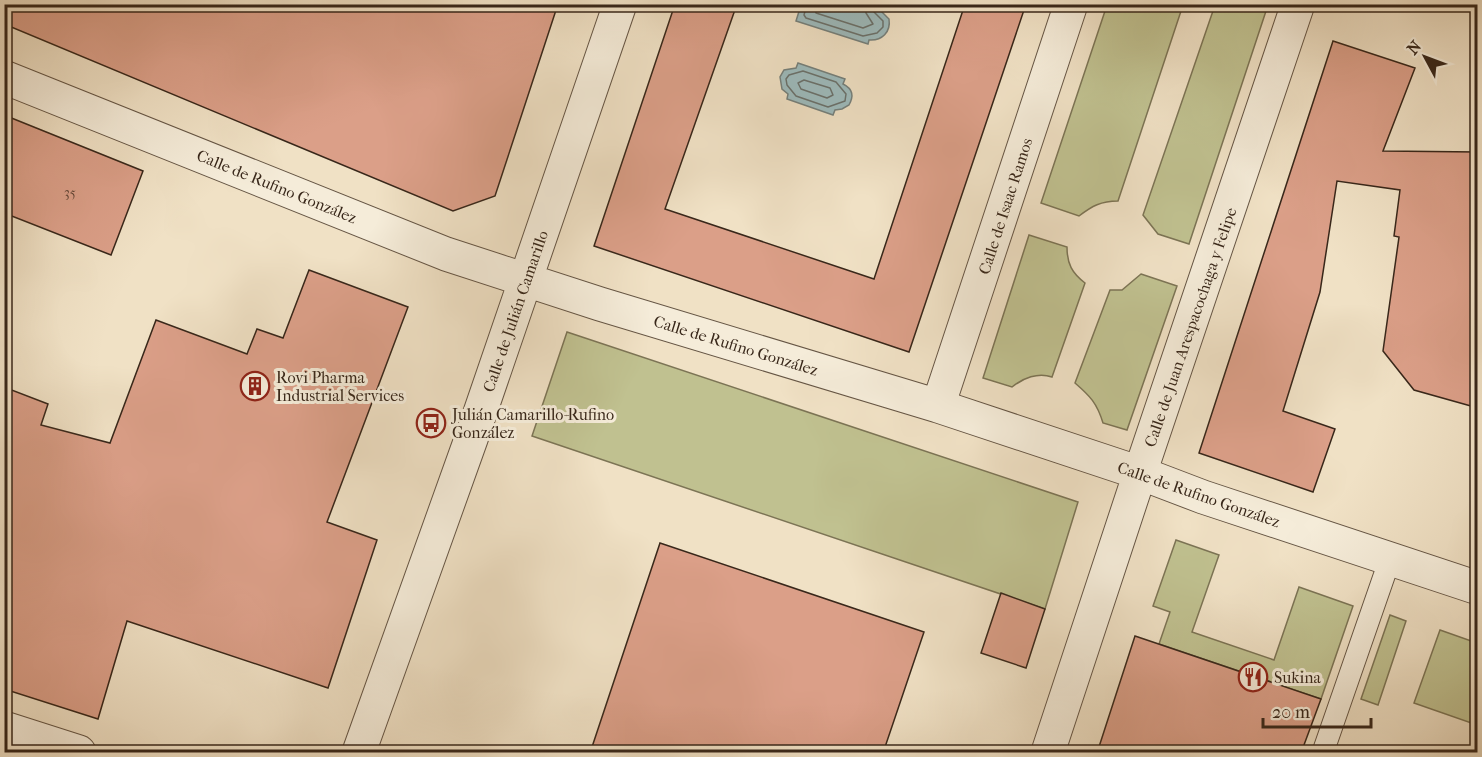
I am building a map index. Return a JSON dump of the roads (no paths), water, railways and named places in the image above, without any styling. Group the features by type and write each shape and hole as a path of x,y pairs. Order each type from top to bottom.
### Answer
{"street":[{"name":"Calle de Julián Camarillo","path":"358,753 467,450 620,4"},
{"name":"Calle de Isaac Ramos","path":"938,406 1071,4"},
{"name":"Calle de Juan Arespacochaga y Felipe","path":"1048,753 1298,4"},
{"name":"Calle de Rufino González","path":"4,77 446,254 600,304 938,406 1478,588"},
{"path":"4,728 79,753"}],"lane":[{"path":"1323,753 1390,559"}],"water":[{"path":"880,4 879,9 889,19 889,28 885,35 869,40 868,44 796,21 801,5"},
{"path":"798,63 845,79 843,84 852,93 849,105 835,110 833,115 787,99 788,94 782,89 780,77 784,70 796,68"}],"place":[{"name":"Rovi Pharma Industrial Services","path":"255,386"},
{"name":"Julián Camarillo-Rufino González","path":"431,423"},
{"name":"Sukina","path":"1253,677"}]}
